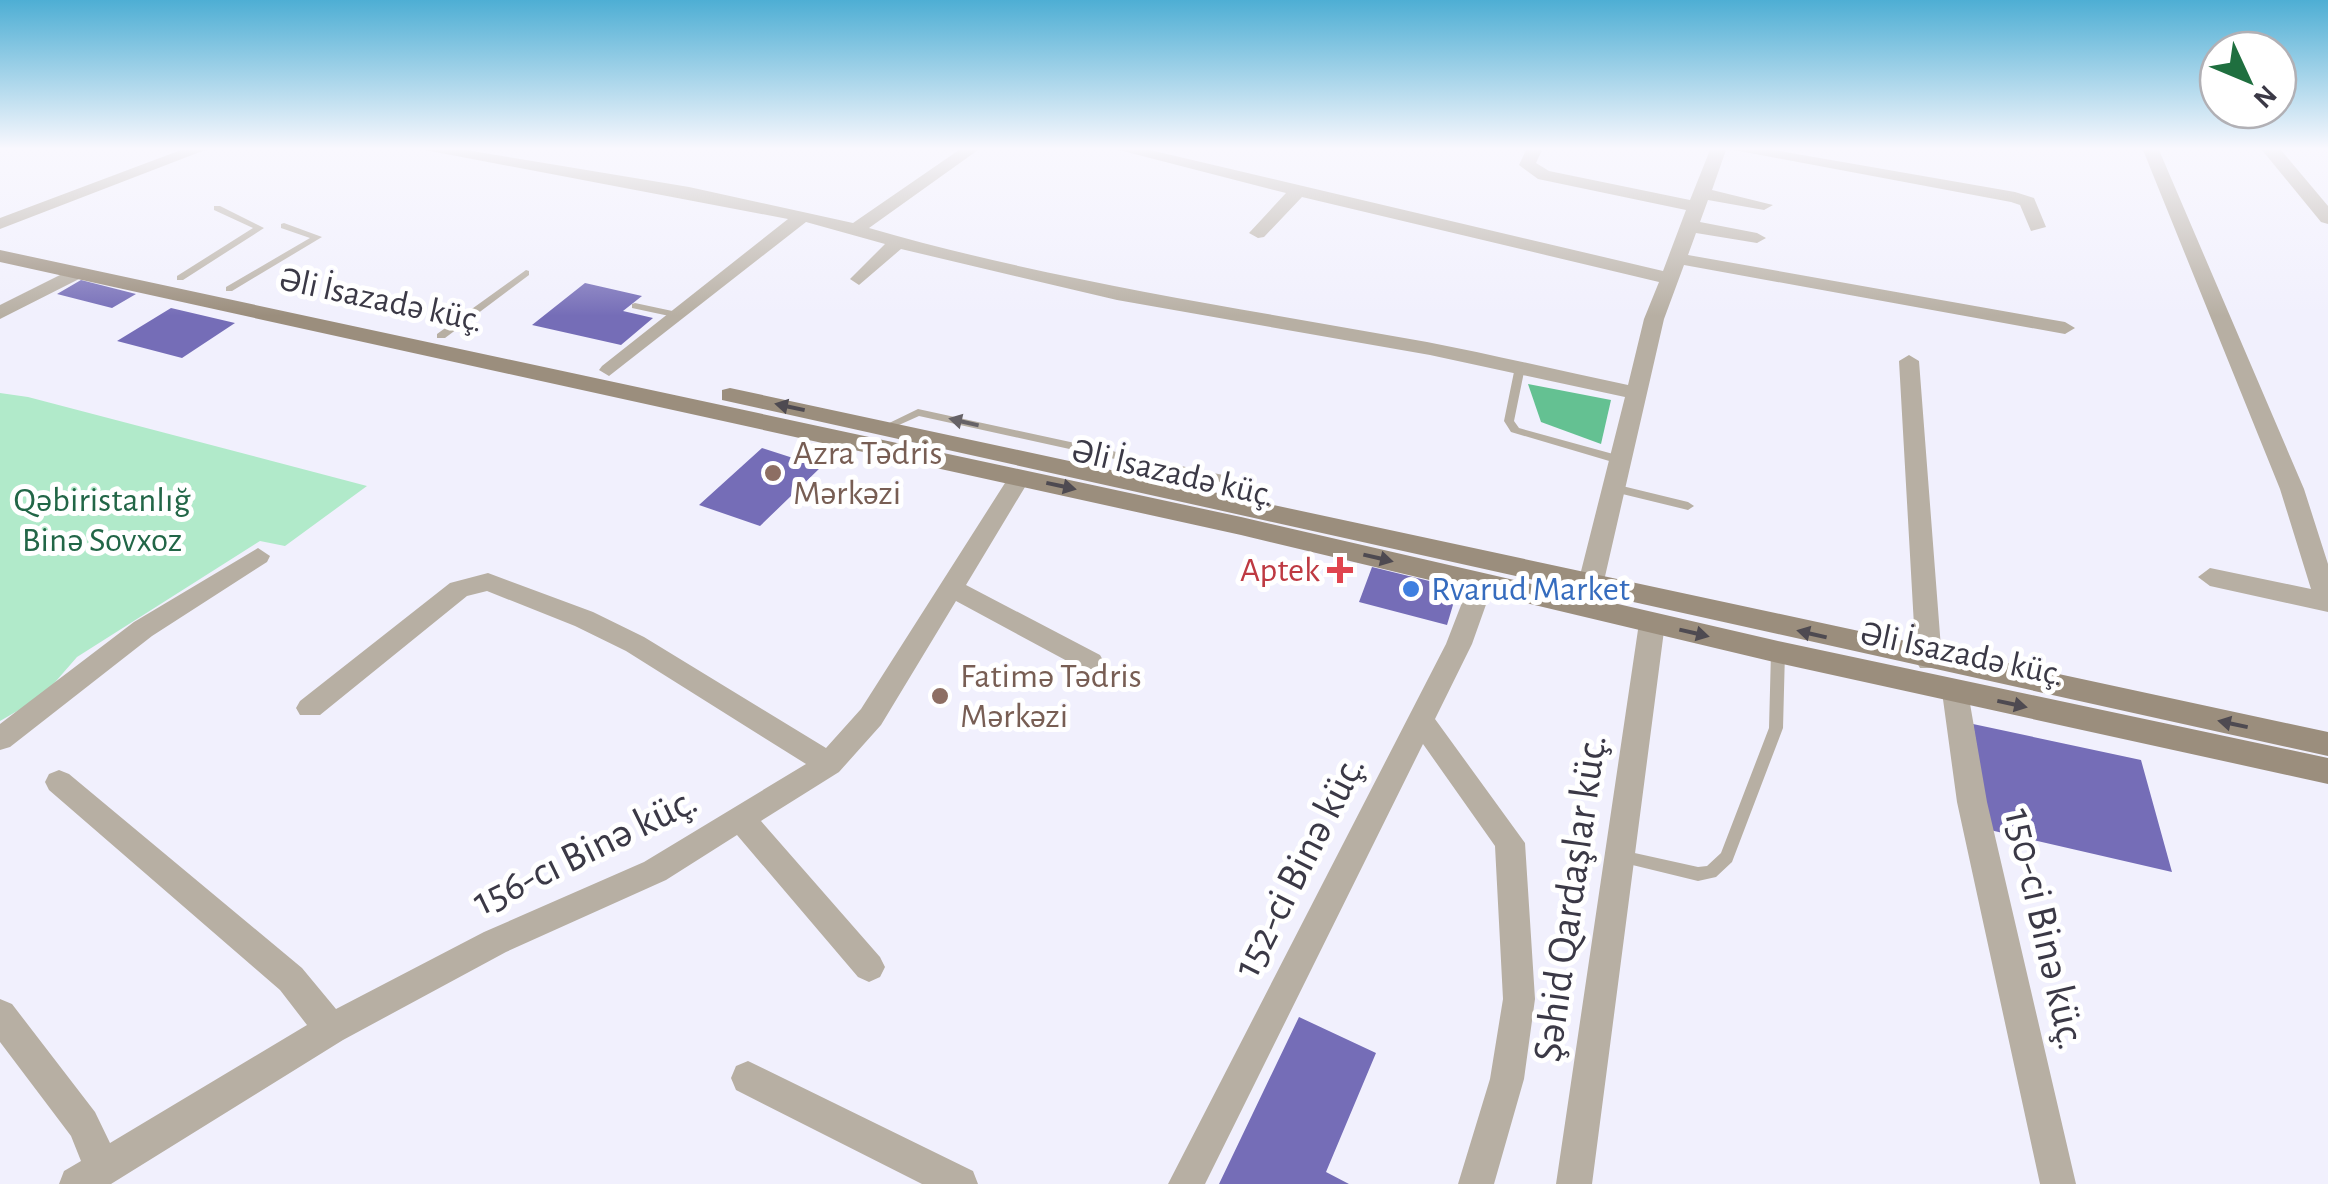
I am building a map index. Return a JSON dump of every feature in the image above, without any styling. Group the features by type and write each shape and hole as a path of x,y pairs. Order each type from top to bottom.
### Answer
{"main road":[{"name":"Əli İsazadə küç.","path":"0,238 88,267 600,377 886,427 1249,504 1654,611 1930,660 2328,744"},
{"name":"Əli İsazadə küç.","path":"0,256 180,278 1482,582 1587,595"},
{"name":"Əli İsazadə küç.","path":"1654,611 1778,652 2328,771"}],"street":[{"path":"0,224 47,205"},
{"path":"744,205 856,228 898,242 1117,294 1635,393"},
{"path":"856,228 889,205"},
{"path":"1258,234 1285,205"},
{"path":"1357,205 1671,268 2065,328"},
{"path":"1678,205 1757,238"},
{"path":"1587,595 1635,393 1671,268 1696,205"},
{"path":"1695,209 1760,205"},
{"path":"2029,205 2037,227"},
{"path":"2174,205 2292,489 2328,602 2210,577"},
{"path":"600,377 674,314 804,216"},
{"path":"859,278 898,242"},
{"path":"0,313 88,267"},
{"path":"1909,361 1930,660"},
{"name":"156-cı Binə küç.","path":"90,1176 331,1029 478,950 655,870 829,764 872,717 1020,477"},
{"path":"0,739 143,629 258,556"},
{"path":"310,708 459,588 488,582 584,619 635,644 829,764"},
{"name":"152-ci Binə küç.","path":"1186,1184 1459,644 1482,582"},
{"path":"949,587 1091,662"},
{"name":"Şəhid Qardaşlar küç.","path":"1574,1184 1654,611"},
{"name":"150-ci Binə küç.","path":"1955,692 1972,802 2058,1184"},
{"path":"1421,720 1510,843 1519,998 1507,1079 1476,1184"},
{"path":"59,782 291,980 331,1029"},
{"path":"742,820 869,967"},
{"path":"0,1015 83,1124 90,1176"},
{"path":"748,1078 960,1184"}],"lane":[{"path":"180,278 260,228 217,208"},
{"path":"229,289 317,237 284,226"},
{"path":"441,336 526,273"},
{"path":"635,306 674,314"},
{"path":"1520,368 1509,421 1515,430 1530,438 1620,460"},
{"path":"1614,488 1688,506"},
{"path":"1618,855 1698,874 1711,872 1727,857 1776,728 1778,652"}],"green space":[{"path":"1528,384 1611,400 1601,444 1541,422"},
{"name":"Qəbiristanlığ Binə Sovxoz","path":"0,393 28,397 367,486 285,546 260,541 77,657 43,696 0,721"}],"building":[{"path":"81,280 136,294 112,308 57,294"},
{"path":"585,283 642,296 623,311 653,318 621,345 532,325"},
{"path":"171,308 235,323 182,358 117,341"},
{"path":"762,448 821,467 760,526 699,505"},
{"path":"1372,567 1458,588 1447,625 1359,602"},
{"path":"1973,724 2141,760 2172,872 1990,830"},
{"path":"1299,1017 1376,1053 1326,1172 1349,1184 1219,1184"}],"place":[{"name":"Azra Tədris Mərkəzi","path":"773,473"},
{"name":"Aptek","path":"1340,570"},
{"name":"Rvarud Market","path":"1411,589"},
{"name":"Fatimə Tədris Mərkəzi","path":"940,696"}]}
